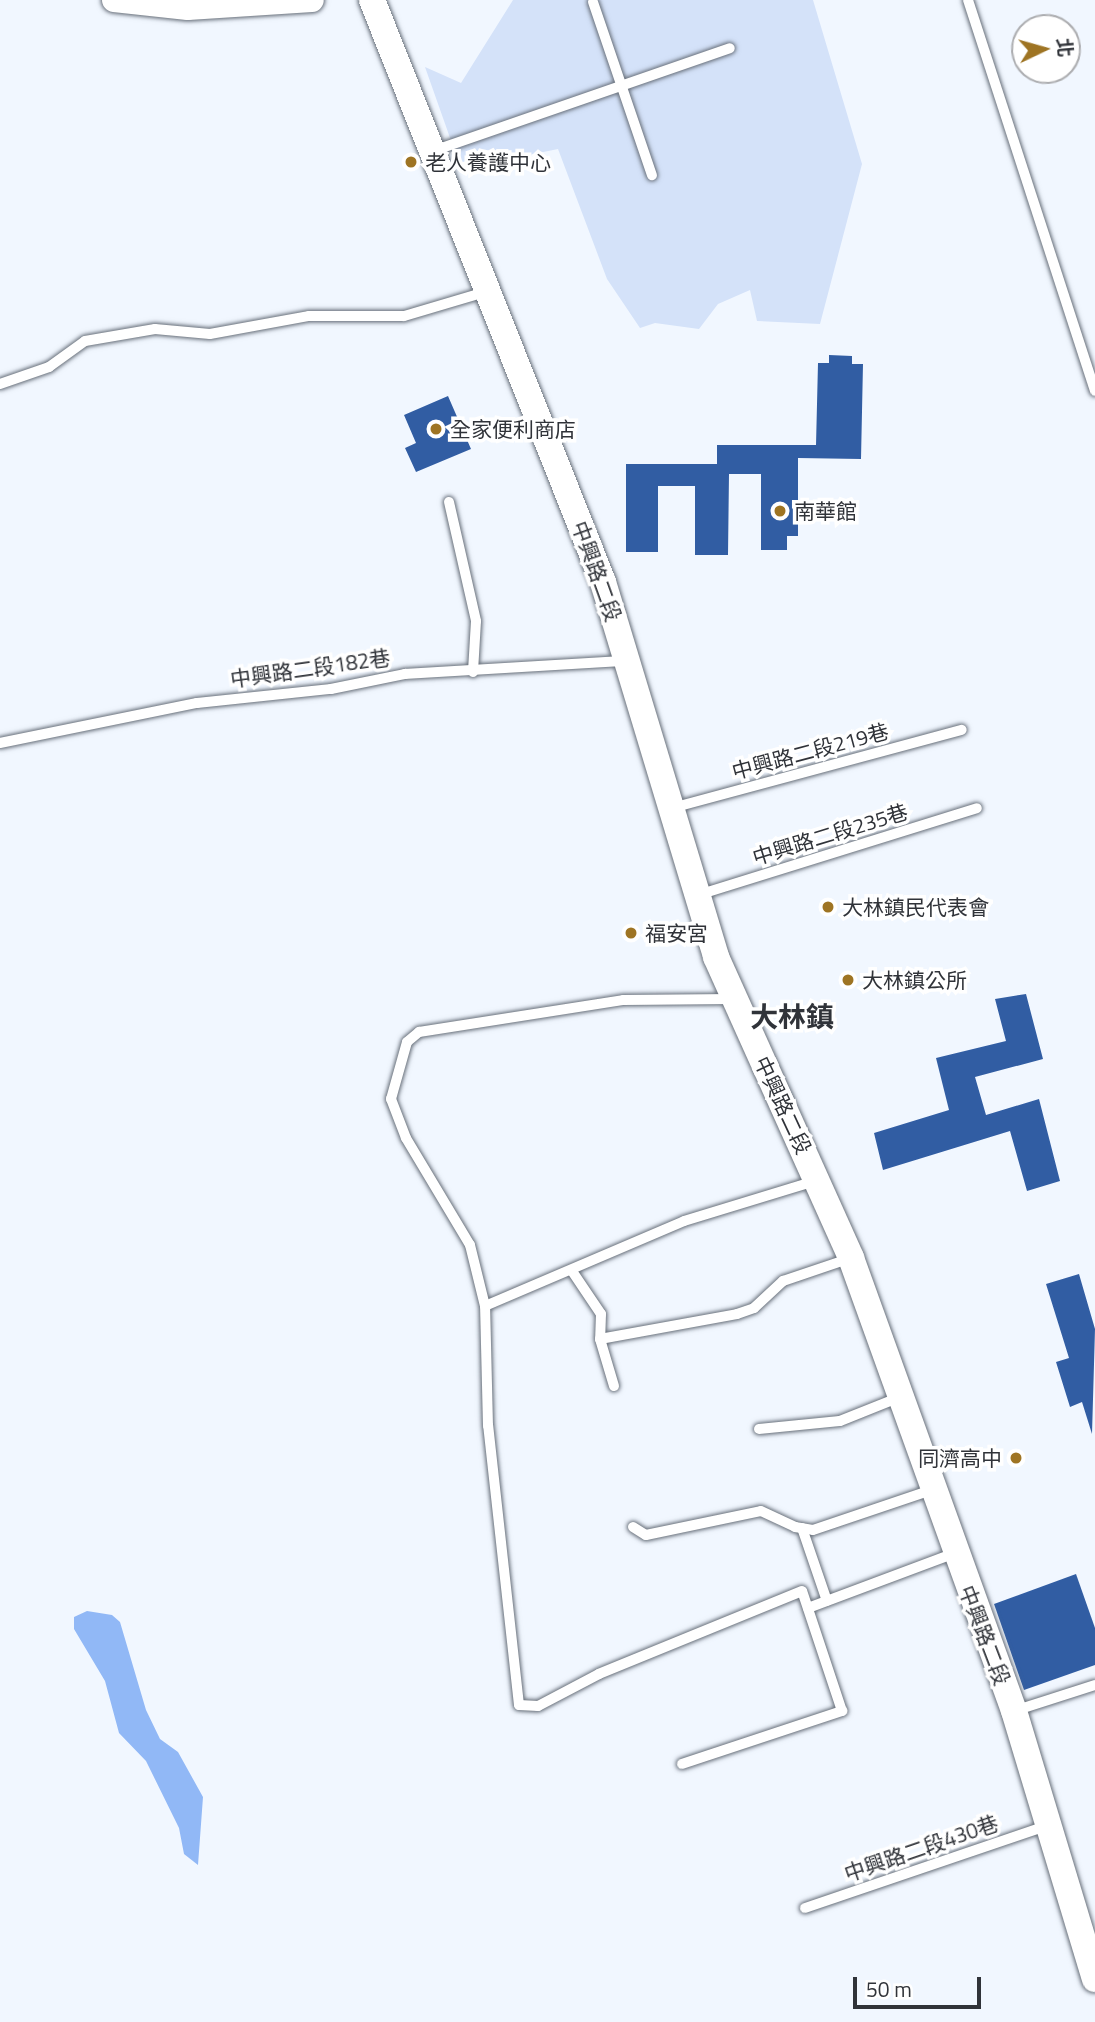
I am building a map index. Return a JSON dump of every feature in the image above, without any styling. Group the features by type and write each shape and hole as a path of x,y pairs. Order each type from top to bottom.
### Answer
{"main road":[{"name":"中興路二段","path":"372,0 603,582 629,661 694,896 734,999 851,1258 932,1490 1014,1711 1095,1979"}],"street":[{"path":"114,0 188,8 312,0"}],"lane":[{"path":"968,0 1095,391"},
{"path":"593,2 652,175"},
{"path":"433,151 730,48"},
{"path":"0,384 49,366 85,341 155,329 210,334 309,316 404,316 489,291"},
{"path":"449,502 476,621 473,672"},
{"name":"中興路二段182巷","path":"0,743 197,703 331,689 405,674 629,661"},
{"name":"中興路二段219巷","path":"668,809 962,730"},
{"name":"中興路二段235巷","path":"694,896 977,808"},
{"path":"682,1764 842,1711 802,1591 599,1674 538,1706 519,1705 488,1426 485,1306 470,1245 407,1138 391,1100 407,1042 419,1032 623,1000 734,999"},
{"path":"485,1306 684,1221 818,1180"},
{"path":"600,1339 737,1314 754,1308 783,1281 851,1258"},
{"path":"572,1271 601,1314 600,1339 614,1386"},
{"path":"760,1429 840,1422 900,1397"},
{"path":"633,1527 646,1535 761,1511 813,1530 932,1490"},
{"path":"802,1528 827,1601"},
{"path":"808,1608 955,1553"},
{"path":"1014,1711 1095,1685"},
{"name":"中興路二段430巷","path":"804,1908 1049,1824"}],"shaded area":[{"path":"513,0 813,0 862,164 820,324 757,321 750,290 718,304 699,329 655,323 640,328 607,279 558,149 461,169 425,67 461,83"}],"water":[{"path":"87,1611 112,1615 120,1622 146,1710 160,1739 178,1752 203,1797 198,1865 184,1854 179,1828 146,1761 119,1733 105,1681 74,1629 74,1617"}],"building":[{"name":"南華館","path":"829,355 852,356 852,364 863,364 861,459 798,458 798,536 787,536 787,550 761,550 761,474 729,474 728,555 695,555 695,486 658,486 658,552 626,552 626,464 717,464 717,445 816,445 818,363 829,363"},
{"name":"全家便利商店","path":"448,396 471,449 416,472 405,448 416,443 404,415"},
{"path":"1026,994 1043,1059 975,1077 986,1115 1039,1099 1060,1181 1027,1191 1010,1131 883,1170 874,1133 949,1110 936,1058 1006,1041 995,999"},
{"path":"1079,1274 1095,1329 1092,1434 1082,1402 1070,1407 1056,1362 1069,1358 1046,1284"},
{"path":"1076,1574 1095,1628 1095,1665 1024,1690 994,1604"}],"place":[{"name":"老人養護中心","path":"411,162"},
{"name":"全家便利商店","path":"436,429"},
{"name":"南華館","path":"780,511"},
{"name":"大林鎮民代表會","path":"828,907"},
{"name":"福安宮","path":"631,933"},
{"name":"大林鎮公所","path":"848,980"},
{"name":"同濟高中","path":"1016,1458"}],"district":[{"name":"大林鎮","path":"792,1017"}]}
